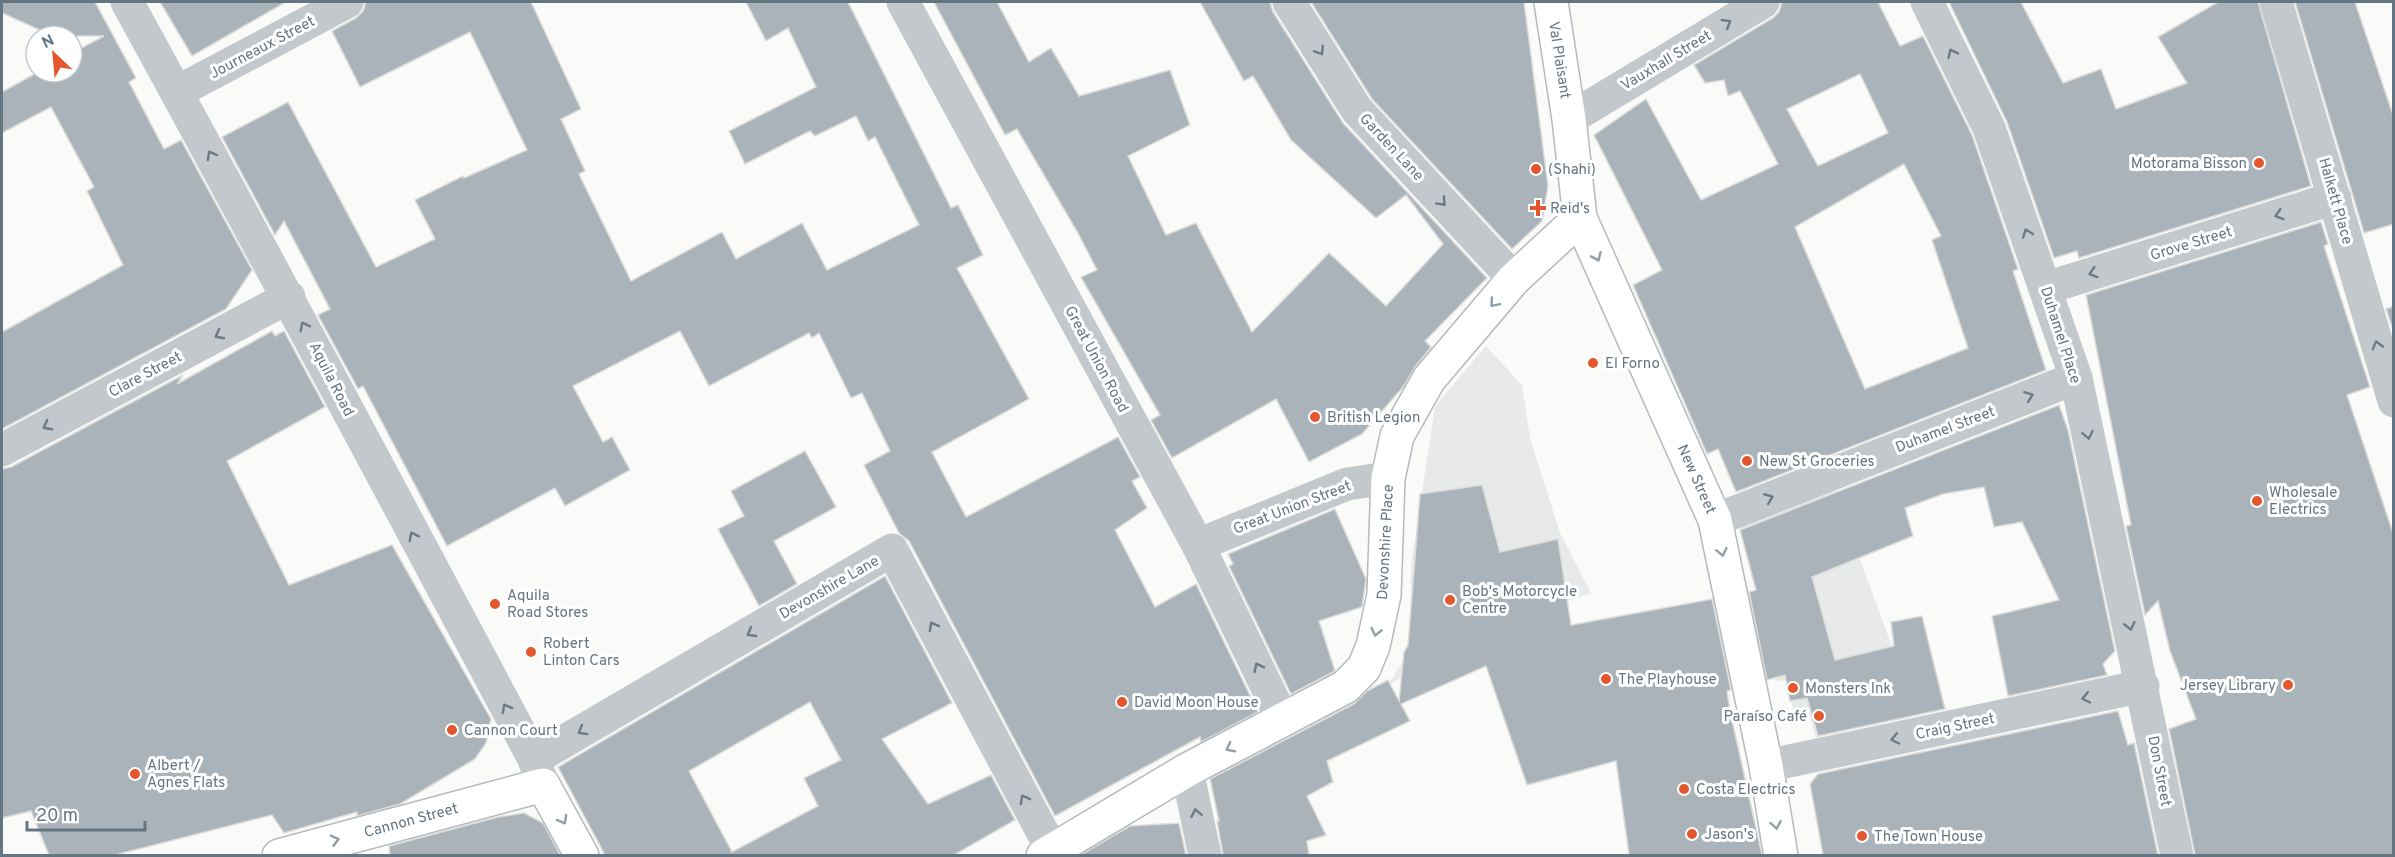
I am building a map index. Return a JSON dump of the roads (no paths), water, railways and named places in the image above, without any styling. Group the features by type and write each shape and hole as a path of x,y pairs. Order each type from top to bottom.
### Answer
{"main road":[{"name":"Val Plaisant","path":"1551,2 1569,118"},
{"name":"New Street","path":"1569,118 1575,191 1580,218 1715,520 1766,766 1781,855"},
{"name":"Devonshire Place","path":"1047,853 1187,770 1345,687 1364,668 1373,646 1384,595 1388,478 1397,436 1429,379 1514,279 1580,218"},
{"name":"Cannon Street","path":"279,855 539,772"},
{"path":"539,772 582,855"}],"street":[{"name":"Aquila Road","path":"127,2 289,297 539,772"},
{"name":"Journeaux Street","path":"177,92 347,2"},
{"name":"Great Union Road","path":"903,2 1198,544 1283,720"},
{"name":"Garden Lane","path":"1289,2 1357,110 1514,279"},
{"name":"Vauxhall Street","path":"1569,118 1763,2"},
{"name":"Duhamel Place","path":"1927,2 1989,128 2076,378 2143,686"},
{"name":"Halkett Place","path":"2276,2 2394,401"},
{"name":"Grove Street","path":"2046,288 2335,198"},
{"name":"Clare Street","path":"2,450 289,297"},
{"name":"Duhamel Street","path":"1715,520 2076,378"},
{"name":"Great Union Street","path":"1198,544 1347,484 1388,478"},
{"name":"Devonshire Lane","path":"539,772 892,550 1047,853"},
{"name":"Craig Street","path":"1766,766 2143,686"},
{"name":"Don Street","path":"2143,686 2177,855"},
{"path":"1187,770 1205,855"}],"place":[{"name":"Motorama Bisson","path":"2259,163"},
{"name":"(Shahi)","path":"1536,169"},
{"name":"Reid's","path":"1538,208"},
{"name":"El Forno","path":"1593,363"},
{"name":"British Legion","path":"1315,417"},
{"name":"New St Groceries","path":"1747,461"},
{"name":"Wholesale Electrics","path":"2257,501"},
{"name":"Bob's Motorcycle Centre","path":"1450,600"},
{"name":"Aquila Road Stores","path":"495,604"},
{"name":"Robert Linton Cars","path":"531,652"},
{"name":"The Playhouse","path":"1606,679"},
{"name":"Jersey Library","path":"2288,685"},
{"name":"Monsters Ink","path":"1793,688"},
{"name":"David Moon House","path":"1122,702"},
{"name":"Paraíso Café","path":"1819,716"},
{"name":"Cannon Court","path":"452,730"},
{"name":"Albert / Agnes Flats","path":"135,774"},
{"name":"Costa Electrics","path":"1684,789"},
{"name":"Jason's","path":"1692,834"},
{"name":"The Town House","path":"1862,836"}]}
